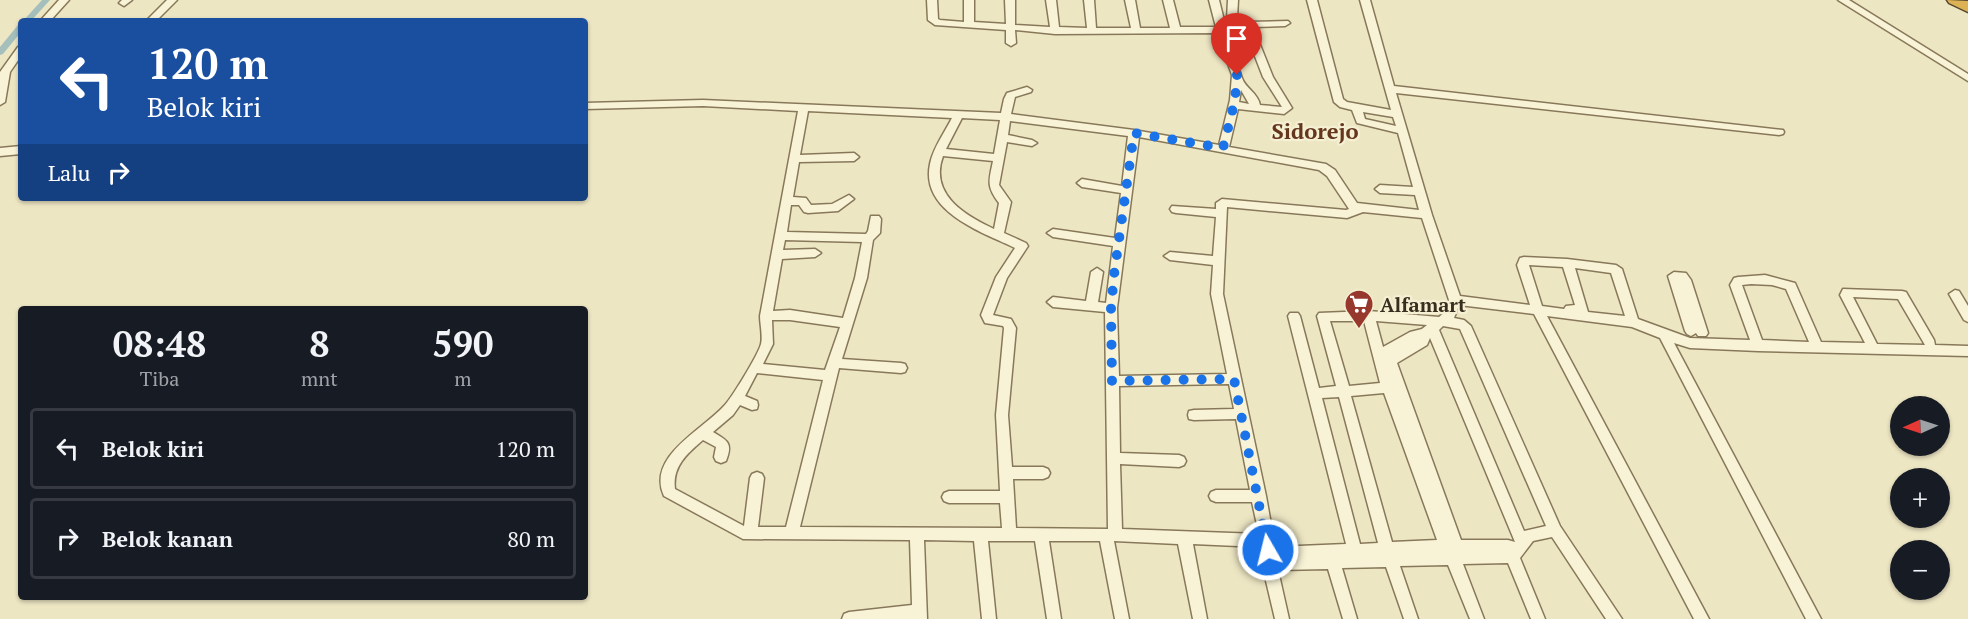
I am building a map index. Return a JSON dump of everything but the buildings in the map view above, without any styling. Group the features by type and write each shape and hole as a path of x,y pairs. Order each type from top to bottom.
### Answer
{"highway":[{"path":"1955,0 1968,7"}],"street":[{"path":"48,18 64,0"},
{"path":"154,18 172,0"},
{"path":"932,0 935,22 1055,31 1221,30"},
{"path":"969,0 969,25"},
{"path":"1010,0 1011,43"},
{"path":"1051,0 1055,31"},
{"path":"1089,0 1092,31"},
{"path":"1130,0 1136,31"},
{"path":"1168,0 1176,31"},
{"path":"1214,0 1237,79 1223,148"},
{"path":"1232,20 1233,0"},
{"path":"1312,0 1340,103 1399,115"},
{"path":"1365,0 1426,215 1444,314 1538,619"},
{"path":"1843,0 1968,78"},
{"path":"1218,18 1247,25 1285,23"},
{"path":"1233,105 1284,111 1287,108 1268,77 1247,25"},
{"path":"0,102 6,68 18,53"},
{"path":"6,68 18,67"},
{"path":"1237,79 1254,100 1255,108"},
{"path":"1392,89 1779,132"},
{"path":"998,236 1006,207 994,185 1009,99 1011,95 1027,90"},
{"path":"588,106 703,103 803,109 956,113 1134,133 1322,167 1331,173 1350,204 1359,209 1426,215"},
{"path":"1356,107 1361,121 1403,131"},
{"path":"803,109 766,318 767,344 728,411 676,458 666,478 669,492 743,533 1184,537 1268,553 1454,555 1515,549 1528,536 1555,530"},
{"path":"956,113 940,152 934,176 943,199 953,210 971,223 998,236 1019,250 1002,277 987,315 989,320 1007,322 1010,328 1002,415 1009,534"},
{"path":"1122,619 1111,535 1115,458 1111,308 1134,133"},
{"path":"1003,138 1032,143"},
{"path":"0,152 18,149"},
{"path":"940,152 999,158"},
{"path":"794,159 854,157"},
{"path":"1082,183 1126,190"},
{"path":"1380,189 1419,191"},
{"path":"786,201 802,201 808,208 834,208 849,199"},
{"path":"1282,619 1216,291 1224,202 1347,214 1359,209"},
{"path":"1176,209 1222,214"},
{"path":"791,534 832,370 861,278 868,238 874,233 875,219"},
{"path":"1053,233 1119,243"},
{"path":"779,236 868,238"},
{"path":"777,255 815,253"},
{"path":"1170,256 1220,261"},
{"path":"1632,320 1616,269 1524,261 1537,308 1702,619"},
{"path":"1567,263 1583,310"},
{"path":"1091,306 1097,272"},
{"path":"1757,343 1736,285 1738,281 1746,279 1782,282 1791,286 1815,341"},
{"path":"1872,346 1846,296 1847,292 1902,295 1930,343"},
{"path":"1955,294 1967,313"},
{"path":"1053,302 1111,308"},
{"path":"1537,308 1632,320"},
{"path":"1411,619 1389,554 1323,316 1444,314 1537,308 1583,310 1632,320 1682,342 1706,336"},
{"path":"1384,358 1410,344 1424,341 1444,314"},
{"path":"1444,314 1465,326 1555,530 1616,619"},
{"path":"766,318 797,315 846,325"},
{"path":"1294,316 1316,393 1356,555"},
{"path":"1369,316 1398,403 1477,619"},
{"path":"1671,336 1706,336 1757,343 1968,351"},
{"path":"1671,336 1814,619"},
{"path":"1757,343 1815,341 1872,346 1930,343 1968,345"},
{"path":"1384,358 1388,388 1398,403"},
{"path":"754,368 832,370 901,368"},
{"path":"1112,381 1234,379"},
{"path":"1316,393 1388,388"},
{"path":"736,398 752,405"},
{"path":"1194,415 1242,414"},
{"path":"704,433 723,445 721,457"},
{"path":"1115,458 1179,461"},
{"path":"1004,473 1043,473"},
{"path":"750,533 757,478"},
{"path":"1216,496 1258,496"},
{"path":"949,497 1006,497"},
{"path":"849,619 919,615 917,534"},
{"path":"980,534 989,619"},
{"path":"1041,534 1054,619"},
{"path":"1184,537 1200,619"},
{"path":"1331,555 1350,619"}],"waterway":[{"path":"30,18 46,0"},
{"path":"0,52 18,31"}],"place":[{"name":"Alfamart","path":"1359,330"}],"district":[{"name":"Sidorejo","path":"1315,130"}],"route":[{"path":"1237,75 1235,100 1223,148 1134,133 1111,308 1112,381 1234,379 1268,550"}]}
